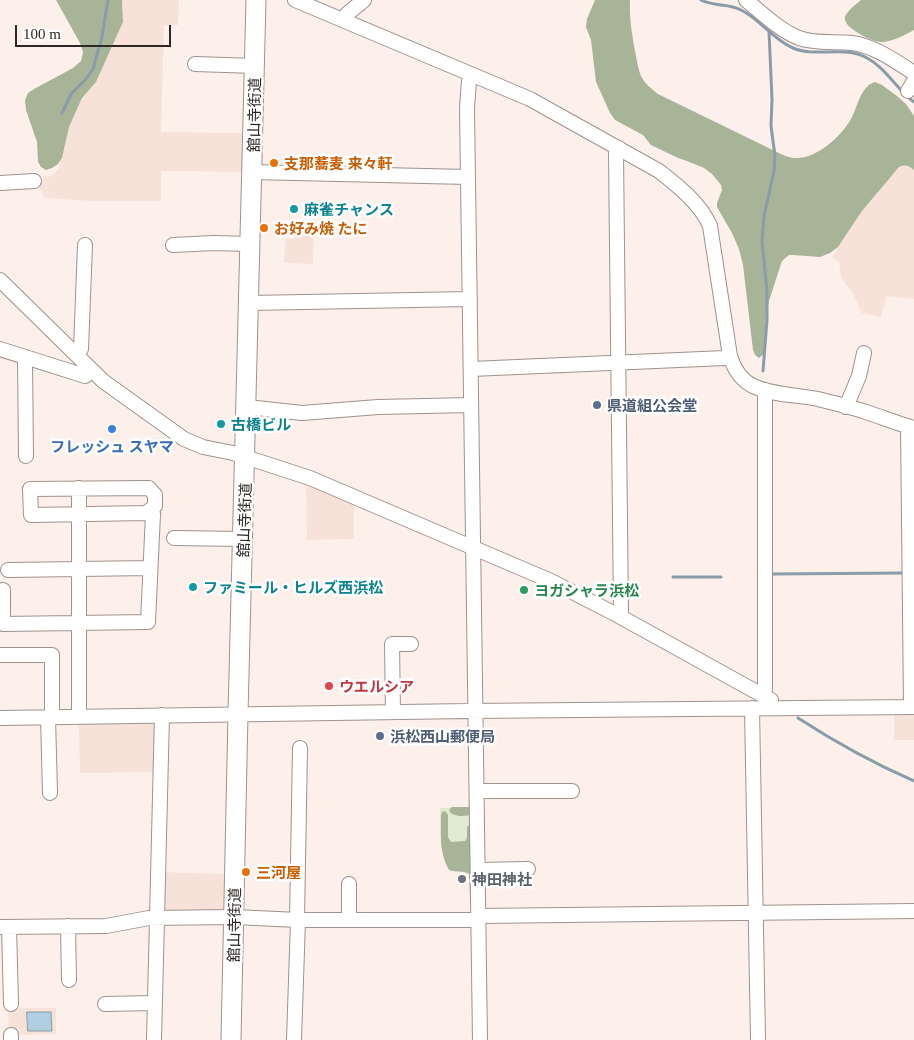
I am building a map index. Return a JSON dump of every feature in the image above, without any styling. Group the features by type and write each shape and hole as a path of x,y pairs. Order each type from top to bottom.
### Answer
{"main road":[{"name":"舘山寺街道","path":"231,1040 256,0"}],"street":[{"path":"0,718 912,707 911,427 818,399 766,390 754,386 741,377 732,364 730,356 707,216 668,178 649,165 530,99 296,0"},
{"path":"343,20 347,14 364,0"},
{"path":"746,0 777,26 792,35 809,41 852,43 870,48 914,73"},
{"path":"195,64 255,66"},
{"path":"471,74 468,81 467,108 480,1040"},
{"path":"619,148 616,153 621,613 619,616"},
{"path":"252,172 468,177"},
{"path":"0,183 34,181"},
{"path":"173,245 250,244"},
{"path":"76,354 82,348 85,245"},
{"path":"0,280 91,370 114,390 184,439 203,447 245,457 310,478 551,581 619,616 771,700 771,708"},
{"path":"249,304 470,299"},
{"path":"0,349 85,376 91,370"},
{"path":"846,407 859,376 864,353"},
{"path":"471,369 725,358 730,356"},
{"path":"26,357 26,456"},
{"path":"762,695 765,689 764,395 766,390"},
{"path":"247,407 302,413 378,407 471,405"},
{"path":"79,488 79,717"},
{"path":"149,488 155,495 156,506 150,510 146,513 31,515 30,489 149,488"},
{"path":"2,590 3,624 148,622 153,514 150,510"},
{"path":"174,538 243,539"},
{"path":"8,570 150,568"},
{"path":"393,712 392,644 411,644"},
{"path":"0,656 52,655 50,793"},
{"path":"752,708 758,1040"},
{"path":"154,1040 162,715"},
{"path":"294,1040 300,748"},
{"path":"477,791 572,791"},
{"path":"478,870 528,869"},
{"path":"349,884 349,920"},
{"path":"11,1004 5,927 106,926 149,918 234,917 349,920 914,911"},
{"path":"68,926 69,980"},
{"path":"105,1004 155,1003"}],"shaded area":[{"path":"122,0 179,0 178,25 164,25 161,132 248,133 247,172 161,171 161,201 92,201 45,198 36,180 51,176 59,169 69,127 82,98 96,82 123,22"},
{"path":"904,165 914,170 914,299 886,296 881,317 862,313 852,292 841,278 839,262 832,258 862,211 899,167"},
{"path":"293,221 314,222 313,264 284,263 285,242 287,239 293,239"},
{"path":"306,481 354,500 354,539 307,540"},
{"path":"894,712 914,712 914,740 894,740"},
{"path":"158,722 158,772 80,773 79,723"},
{"path":"160,872 229,874 228,915 159,916"},
{"path":"8,1008 56,1008 56,1034 9,1035"}],"green space":[{"path":"56,0 122,0 123,22 96,82 82,98 69,127 62,158 58,164 46,170 38,162 37,142 26,110 25,100 28,93 34,89 73,68 81,61 83,52"},
{"path":"595,0 630,0 631,26 639,68 642,78 651,89 783,155 803,158 828,145 843,131 865,89 874,82 882,85 897,96 906,104 914,116 914,170 907,166 899,167 862,211 838,247 830,253 820,257 789,255 782,261 766,314 764,354 759,358 753,350 743,265 739,249 717,207 722,190 721,185 704,168 651,145 643,135 615,120 610,113 596,82 591,40 586,27 587,19"},
{"path":"861,0 914,0 914,30 894,40 881,42 871,40 853,29 845,21 846,15"},
{"path":"452,807 471,808 471,814 463,816 453,814 449,811"},
{"path":"473,807 474,849 441,849 440,808"},
{"path":"445,811 448,815 448,837 451,842 465,841 467,838 467,827 470,824 472,900 470,897 469,874 449,870 446,864 441,843 441,815"}],"water":[{"path":"27,1012 51,1012 52,1031 28,1031"}],"waterway":[{"path":"62,113 71,94 93,69 102,37 108,0"},
{"path":"701,0 741,10 779,40 793,48 811,52 849,52 867,58 880,67 914,102"},
{"path":"763,371 767,291 762,241 764,216 774,171 775,156 771,126 772,99 769,32"},
{"path":"771,574 905,573"},
{"path":"673,577 721,577"},
{"path":"798,718 854,752 914,781"}],"place":[{"name":"支那蕎麦 来々軒","path":"274,163"},
{"name":"麻雀チャンス","path":"294,209"},
{"name":"お好み焼 たに","path":"264,228"},
{"name":"県道組公会堂","path":"597,405"},
{"name":"古橋ビル","path":"221,424"},
{"name":"フレッシュ スヤマ","path":"112,429"},
{"name":"ファミール・ヒルズ西浜松","path":"193,587"},
{"name":"ヨガシャラ浜松","path":"524,590"},
{"name":"ウエルシア","path":"329,686"},
{"name":"浜松西山郵便局","path":"380,736"},
{"name":"三河屋","path":"246,872"},
{"name":"神田神社","path":"462,879"}]}
